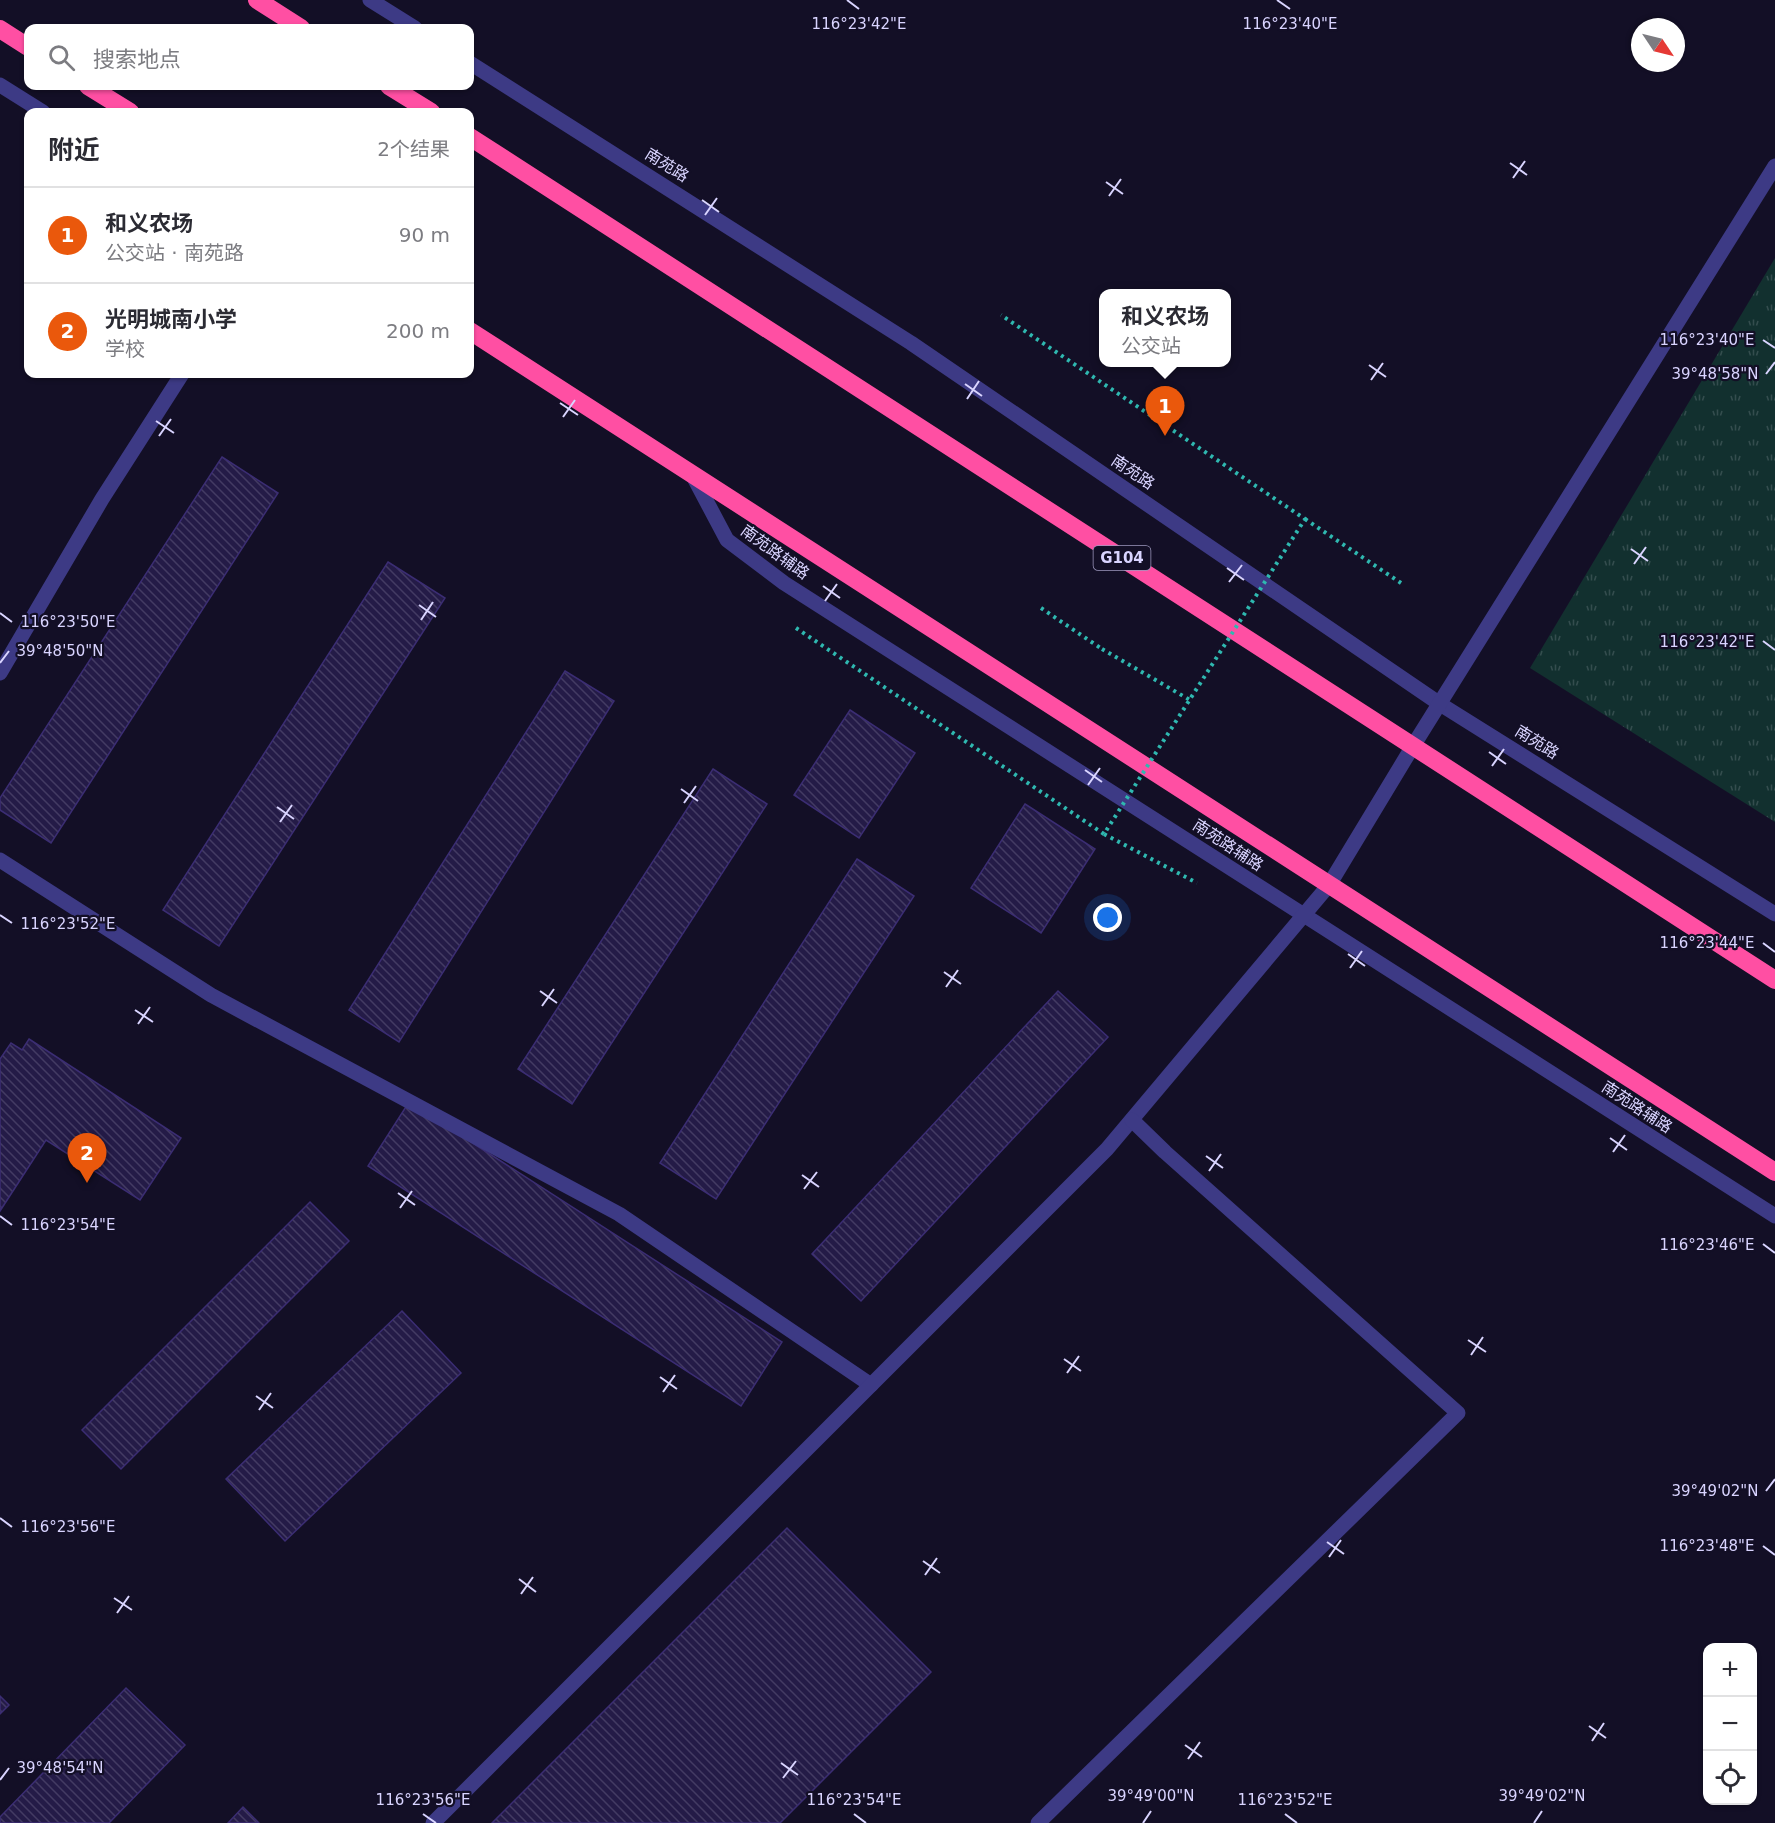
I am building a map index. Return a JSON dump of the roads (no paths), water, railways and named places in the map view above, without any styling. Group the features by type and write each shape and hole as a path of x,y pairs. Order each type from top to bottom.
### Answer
{"highway":[{"path":"257,0 295,24"},
{"path":"0,29 24,44"},
{"path":"94,90 124,108"},
{"path":"395,90 425,108"},
{"name":"G104","path":"474,140 1775,980"},
{"path":"474,334 1775,1172"}],"street":[{"path":"370,0 409,24"},
{"name":"南苑路","path":"474,66 911,343 1440,704 1775,914"},
{"path":"0,85 37,108"},
{"path":"433,1823 1107,1149 1329,885 1413,746 1775,166"},
{"path":"0,673 102,500 179,378"},
{"name":"南苑路辅路","path":"692,474 727,540 784,583 1775,1216"},
{"path":"0,860 211,995 619,1214 872,1385"},
{"path":"1038,1823 1458,1413 1132,1120"}],"place":[{"name":"和义农场","path":"1165,436"},
{"name":"光明城南小学","path":"87,1183"}]}
